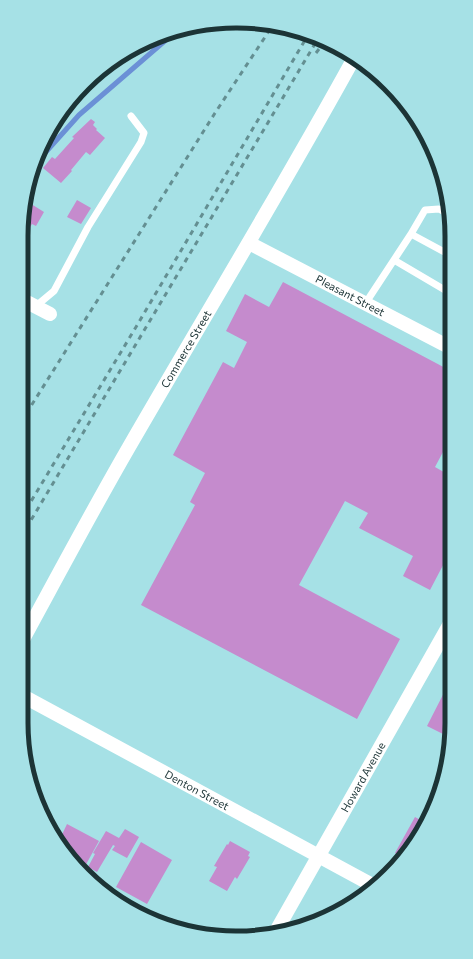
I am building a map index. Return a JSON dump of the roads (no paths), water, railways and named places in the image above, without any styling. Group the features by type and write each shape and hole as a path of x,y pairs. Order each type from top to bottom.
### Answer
{"street":[{"name":"Commerce Street","path":"28,629 128,448 249,243 351,63"},
{"name":"Pleasant Street","path":"249,243 445,345"},
{"path":"28,302 50,314"},
{"name":"Howard Avenue","path":"278,927 318,855 445,641"},
{"name":"Denton Street","path":"28,699 369,883"}],"lane":[{"path":"36,306 54,291 88,227 141,142 144,133 131,116"},
{"path":"365,304 425,210 439,209 443,211"},
{"path":"411,234 445,253"},
{"path":"394,260 445,290"}],"waterway":[{"path":"47,151 79,115 165,41"}],"railway":[{"path":"28,411 215,113 269,31"},
{"path":"28,506 136,327 305,40"},
{"path":"28,525 315,44"},
{"path":"316,53 321,46"}]}
